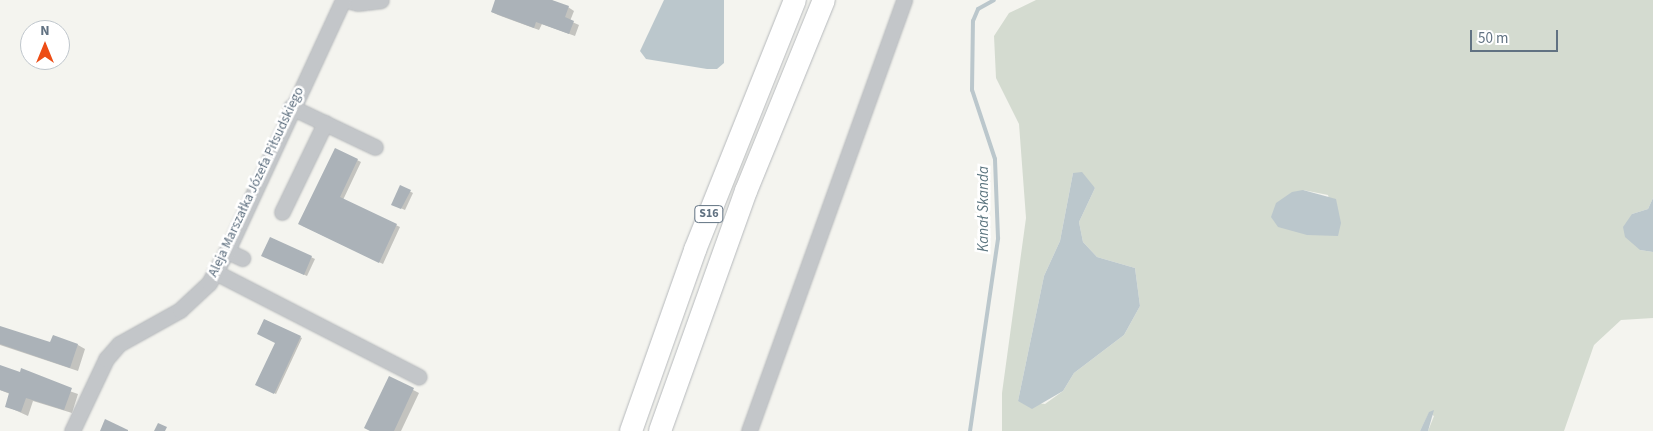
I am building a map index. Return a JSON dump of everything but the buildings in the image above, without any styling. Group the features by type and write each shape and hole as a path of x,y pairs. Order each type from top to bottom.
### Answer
{"highway":[{"name":"S16","path":"631,431 698,241 795,0"},
{"name":"S16","path":"660,431 746,191 824,0"}],"street":[{"path":"345,0 358,3 381,0"},
{"name":"Aleja Marszałka Józefa Piłsudskiego","path":"72,431 106,358 119,344 141,330 164,320 196,298 215,272 227,251 291,107 345,0"},
{"path":"749,431 904,0"},
{"path":"291,107 375,147"},
{"path":"282,212 325,123"},
{"path":"227,251 242,258"},
{"path":"215,272 419,377"}],"shaded area":[{"path":"664,0 724,0 724,63 717,69 646,59 640,51"},
{"path":"1036,0 1653,0 1653,198 1648,209 1632,214 1640,250 1653,252 1653,318 1621,320 1594,345 1564,431 1428,431 1434,416 1429,413 1420,431 1002,431 1002,393 1026,218 1019,124 996,78 994,36 1009,13","holes":["1073,173 1095,188 1079,222 1083,242 1097,257 1135,268 1140,306 1124,335 1074,373 1063,391 1045,404 1018,401 1044,276 1060,241","1303,190 1328,195 1338,235"]},
{"path":"1082,172 1095,188 1079,222 1083,242 1097,257 1135,268 1140,306 1124,335 1074,373 1063,391 1032,409 1018,401 1044,276 1060,241 1073,173"},
{"path":"1303,190 1336,199 1341,223 1338,236 1307,235 1278,227 1271,217 1276,203 1292,192"},
{"path":"1653,198 1653,252 1640,250 1625,237 1623,227 1632,214 1648,209"},
{"path":"1434,410 1428,431 1420,431 1429,412"}],"waterway":[{"name":"Kanał Skanda","path":"970,431 998,238 995,159 972,90 973,21 978,9 994,0"}]}
